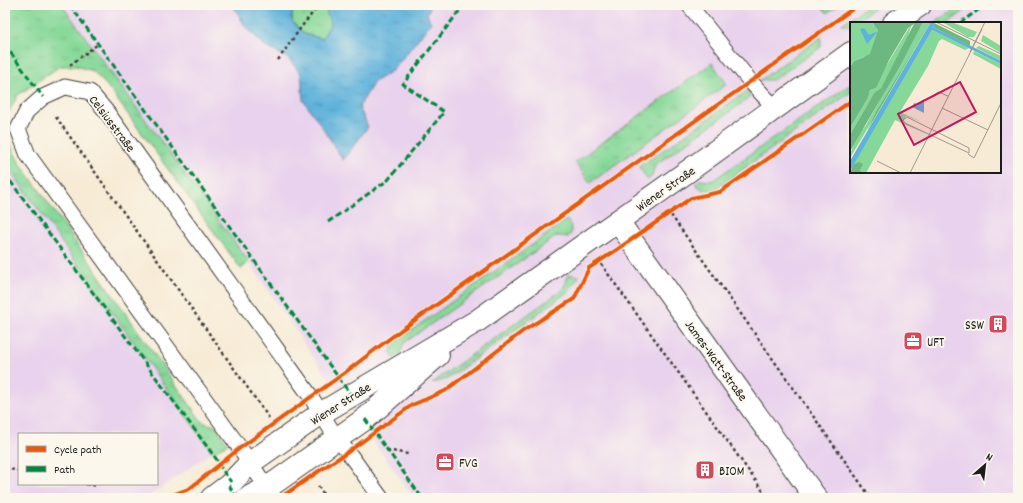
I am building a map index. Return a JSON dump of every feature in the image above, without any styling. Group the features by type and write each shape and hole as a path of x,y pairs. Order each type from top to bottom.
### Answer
{"street":[{"path":"895,22 920,5"},
{"name":"Wiener Straße","path":"212,498 229,485 250,463 320,414 477,321 850,54"},
{"name":"James-Watt-Straße","path":"618,221 816,498"},
{"name":"Wiener Straße","path":"248,498 271,493 337,439 365,419 477,321"}],"lane":[{"path":"689,5 750,81 775,108"},
{"name":"Celsiusstraße","path":"271,493 28,155 18,129 27,111 42,97 65,86 90,92 311,397 320,414 337,439 348,452 380,498"}],"path":[{"path":"278,60 319,5"},
{"path":"62,125 264,411"},
{"path":"669,213 871,498"},
{"path":"599,261 768,498"},
{"path":"5,385 7,385 5,396"},
{"path":"387,450 408,454"},
{"path":"5,468 18,471"},
{"path":"92,485 97,486"},
{"path":"323,494 326,498"}],"shaded area":[{"path":"62,5 1018,5 1018,498 414,498 312,355 249,262"},
{"path":"5,163 212,452 146,498 5,498"}],"green space":[{"path":"5,5 62,5 249,262 241,269 108,87 93,71 76,66 60,66 18,95 5,118"},
{"path":"300,5 317,5 326,10 331,23 322,39 303,33 292,21 292,11"},
{"path":"821,5 839,5 827,13"},
{"path":"869,5 879,5 854,22 850,22 850,26 842,24"},
{"path":"960,5 973,5 949,22 936,22"},
{"path":"821,37 821,47 773,80 760,80"},
{"path":"712,63 727,84 590,183 575,162"},
{"path":"850,85 850,93 715,189 703,190 695,184 699,180 712,181"},
{"path":"750,89 749,98 655,165 652,176 648,180 639,167"},
{"path":"5,134 18,160 202,422 215,426 228,444 212,452 5,163"},
{"path":"567,220 571,226 571,234 568,237 557,236 404,343 400,354 394,358 391,352 395,342"},
{"path":"568,274 579,276 569,291 447,379 432,383 562,290 566,283"}],"water":[{"path":"233,5 300,5 292,11 292,21 303,33 322,39 331,23 326,10 317,5 431,5 427,14 431,23 393,70 374,82 359,107 368,127 343,160 303,100 301,74 288,58 266,47 245,26"}],"marked path":[{"path":"70,5 351,395"},
{"path":"328,222 388,180 444,112 403,84 464,5"},
{"path":"961,22 985,5"},
{"path":"5,45 43,97"},
{"path":"5,174 220,464 221,468 231,482"},
{"path":"365,419 422,498"},
{"path":"229,485 236,498"}],"cycle path":[{"path":"164,498 189,489 240,448 343,374 401,330 858,5"},
{"path":"280,498 348,452 412,405 445,391 523,331 574,299 589,268 691,198 720,192 850,102"}],"place":[{"name":"SSW","path":"998,324"},
{"name":"UFT","path":"913,341"},
{"name":"FVG","path":"445,462"},
{"name":"BIOM","path":"705,470"}]}
